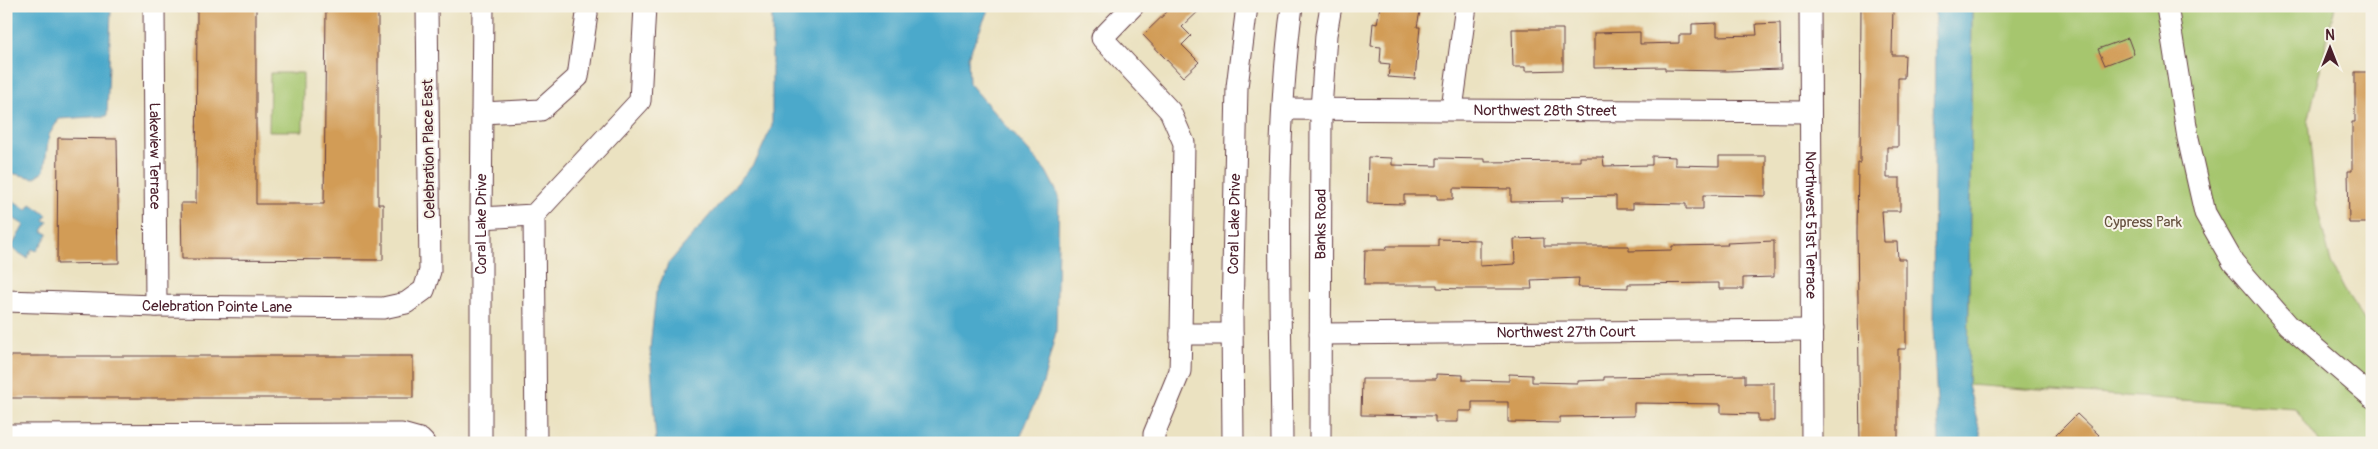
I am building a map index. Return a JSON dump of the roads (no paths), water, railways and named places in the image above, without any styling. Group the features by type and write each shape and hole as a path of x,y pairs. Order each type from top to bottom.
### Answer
{"street":[{"name":"Lakeview Terrace","path":"154,6 156,306"},
{"name":"Celebration Place East","path":"424,290 430,270 427,6"},
{"name":"Coral Lake Drive","path":"481,443 483,6"},
{"path":"482,112 541,110 578,77 587,14 586,6"},
{"path":"536,443 534,215 640,101 645,6"},
{"path":"1133,6 1102,38 1170,111 1184,142 1180,371 1154,434 1154,443"},
{"name":"Coral Lake Drive","path":"1233,443 1232,334 1237,87 1247,6"},
{"path":"1282,443 1283,109 1285,57 1292,6"},
{"name":"Banks Road","path":"1320,443 1321,110 1326,35 1331,6"},
{"path":"1452,109 1466,6"},
{"name":"Northwest 51st Terrace","path":"1810,6 1812,443"},
{"path":"2167,6 2188,138 2206,213 2232,262 2288,326 2372,397"},
{"name":"Northwest 28th Street","path":"1283,109 1809,112"},
{"path":"481,218 534,215"},
{"name":"Celebration Pointe Lane","path":"6,301 156,306 384,308 406,303 424,290"},
{"name":"Northwest 27th Court","path":"1320,334 1812,330"},
{"path":"1181,334 1232,334"},
{"path":"6,435 402,434 422,441"}],"water":[{"path":"6,6 110,6 111,10 107,116 59,119 49,135 44,171 34,178 6,172"},
{"path":"772,6 990,6 968,57 969,83 1046,171 1059,196 1056,332 1043,383 1018,443 656,443 650,349 656,293 668,264 756,161 772,126"},
{"path":"1935,6 1972,6 1968,385 1983,443 1939,443 1933,328"},
{"path":"11,199 27,210 31,204 47,215 44,220 48,222 42,231 48,234 37,251 32,249 27,258 11,248 24,225 6,214 6,208"}],"park label":[{"name":"Cypress Park","path":"2143,222"}]}
